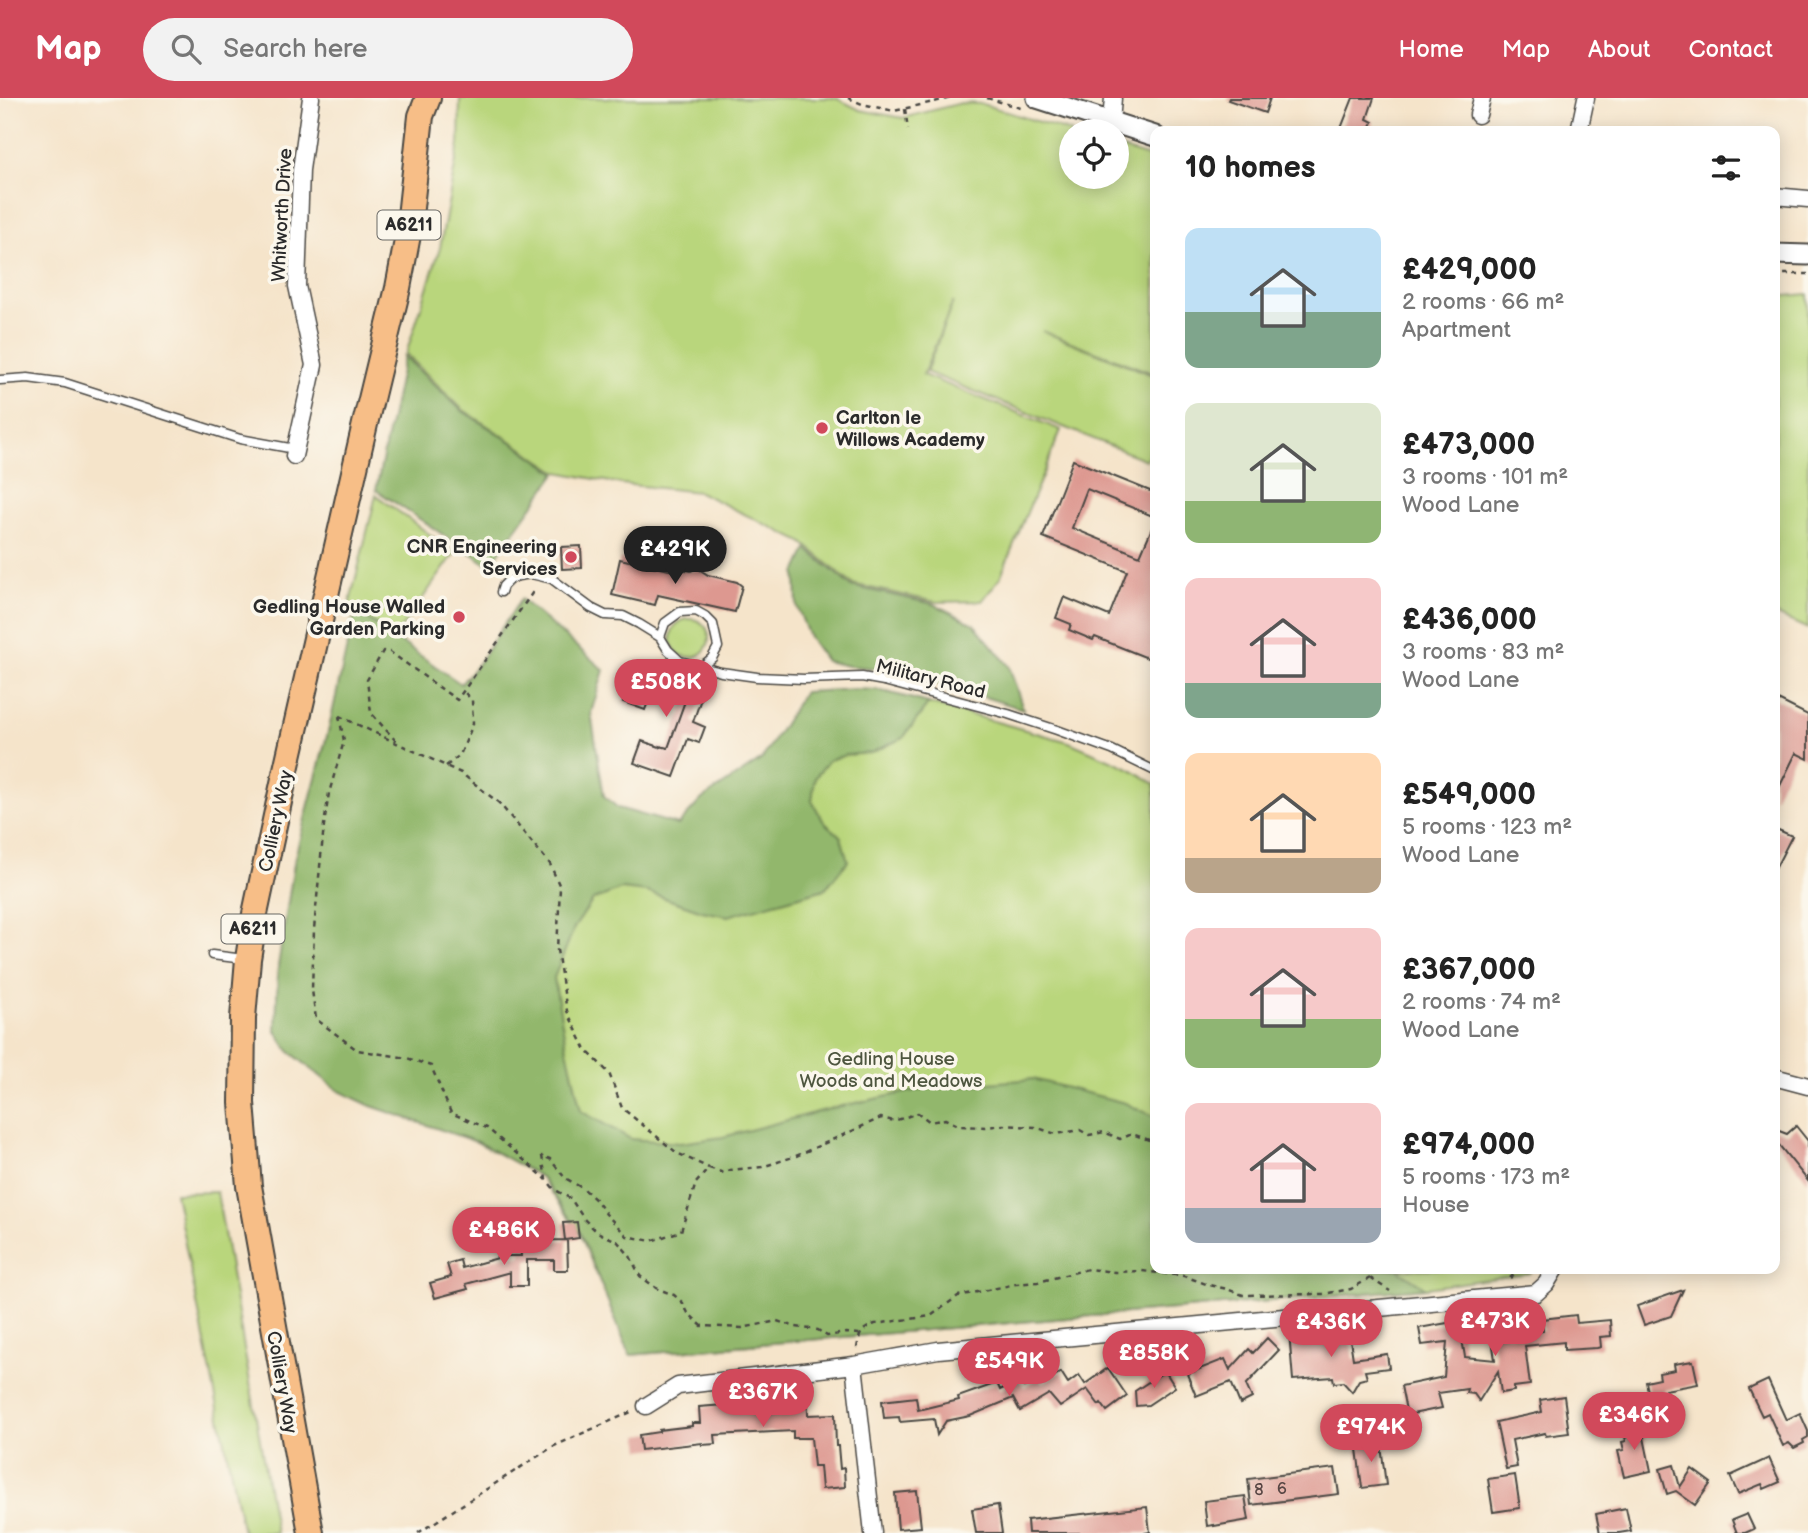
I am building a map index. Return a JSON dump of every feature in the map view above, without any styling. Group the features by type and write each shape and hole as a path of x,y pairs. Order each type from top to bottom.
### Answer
{"main road":[{"name":"Colliery Way","path":"310,1533 249,1186 242,1103 243,1018 255,914 398,288 408,235 420,104"}],"street":[{"name":"Whitworth Drive","path":"295,452 314,365 297,286 301,170 311,98"},
{"path":"1037,98 1102,119"},
{"path":"1111,119 1113,98"},
{"path":"1478,115 1482,98"},
{"path":"1580,126 1586,98"},
{"path":"1129,128 1150,134"},
{"path":"1780,197 1808,199"},
{"path":"1780,254 1808,255"},
{"path":"1780,1079 1808,1086"},
{"path":"646,1406 678,1386 854,1365 938,1350 1536,1293 1552,1274"},
{"path":"854,1365 873,1533"}],"lane":[{"path":"0,380 28,378 65,383 240,439 295,452"},
{"path":"501,592 509,580 531,575"},
{"name":"Military Road","path":"531,575 552,579 605,615 623,616 639,624 660,637 668,650 680,661 721,672 757,677 862,677 884,681 1057,730 1112,750 1150,769"},
{"path":"660,637 665,623 680,612 696,611 705,616 713,624 718,647 712,658 701,667"},
{"path":"212,955 248,959"}],"path":[{"path":"848,98 894,111 951,98"},
{"path":"905,109 908,129"},
{"path":"1780,274 1808,274"},
{"path":"399,744 371,713 367,680 383,652 390,652 457,700 538,584 531,575"},
{"path":"446,766 460,755 473,724 472,700 463,691"},
{"path":"859,1334 827,1335 818,1330 777,1321 742,1328 702,1325 688,1313 683,1303 640,1276 630,1256 617,1241 597,1232 584,1219 571,1199 554,1189 487,1128 451,1113 431,1066 407,1058 357,1050 316,1019 312,990 314,929 329,793 344,741 339,716 461,773 499,803 550,864 560,887 557,950 567,1011 586,1050 609,1073 622,1108 677,1153 724,1173 762,1167 796,1156 881,1118 894,1121 918,1113 930,1122 945,1119 960,1126 1035,1127 1056,1134 1080,1130 1089,1135 1104,1132 1120,1139 1132,1134 1150,1140"},
{"path":"546,1180 542,1156 550,1160 565,1178 597,1200 627,1236 651,1241 681,1231 696,1183 709,1168"},
{"path":"854,1365 859,1334 866,1327 931,1316 958,1296 1038,1282 1088,1269 1150,1272"},
{"path":"1167,1274 1184,1276 1243,1295 1323,1294 1351,1289 1370,1278"},
{"path":"418,1533 554,1446 646,1406"}],"green space":[{"name":"Carlton le Willows Academy","path":"460,98 836,98 860,110 903,118 961,103 982,104 1059,128 1059,189 1129,189 1129,151 1150,157 1150,372 1042,331 1150,374 1150,450 1146,460 926,372 953,302 923,375 1061,430 1000,578 982,601 936,602 852,584 802,542 699,492 621,484 558,472 462,409 406,354 440,248 459,144"},
{"path":"1808,294 1808,629 1780,616 1780,296"},
{"path":"404,356 461,410 556,473 490,566 376,490"},
{"path":"376,495 455,553 397,634 348,610"},
{"path":"807,549 851,586 934,604 974,624 1009,666 1023,709 882,669 826,661 809,637 797,606 796,573"},
{"path":"521,599 604,670 591,713 604,796 618,808 678,825 702,799 762,759 804,692 878,690 929,703 903,738 871,753 846,755 829,760 815,778 812,801 824,822 841,837 848,861 825,889 728,916 702,911 647,892 621,889 593,900 574,928 554,978 581,1111 631,1139 680,1143 723,1137 837,1107 922,1089 1033,1079 1125,1103 1150,1115 1150,1274 1405,1274 1426,1288 630,1355 580,1233 541,1177 477,1142 371,1106 339,1091 289,1051 276,1031 278,966 295,857 329,728 353,619 362,615 461,684 477,665"},
{"path":"690,619 703,625 709,638 703,651 690,657 677,651 671,638 677,625"},
{"name":"Gedling House Woods and Meadows","path":"888,692 1069,742 1129,768 1150,781 1150,1274 1523,1274 1426,1288 630,1355 580,1233 541,1177 542,904 749,847"},
{"path":"217,1192 276,1533 243,1533 175,1193"}],"building":[{"path":"1270,98 1265,113 1228,100"},
{"path":"1353,98 1374,98 1367,119 1373,122 1371,126 1342,126"},
{"path":"1073,460 1150,491 1150,515 1087,489 1072,528 1140,556 1150,533 1150,659 1095,637 1093,640 1069,630 1071,624 1056,618 1064,597 1109,616 1127,571 1043,537"},
{"name":"CNR Engineering Services","path":"581,546 582,568 562,569 561,547"},
{"path":"620,559 674,571 675,568 691,571 697,568 708,575 737,582 742,586 735,612 658,595 655,605 612,595"},
{"path":"636,665 704,690 693,722 705,727 699,743 688,739 674,777 634,763 642,741 668,748 685,701 682,700 683,696 654,686 645,710 623,702"},
{"path":"1780,701 1808,715 1808,759 1796,753 1780,786"},
{"path":"1780,831 1792,836 1780,859"},
{"path":"1796,1126 1808,1141 1808,1181 1780,1146 1780,1131 1787,1134"},
{"path":"577,1222 579,1238 565,1240 563,1223"},
{"path":"567,1240 568,1270 554,1270 554,1260 527,1260 527,1286 510,1286 510,1272 466,1284 468,1289 435,1298 430,1283 451,1277 447,1264 460,1260 462,1268 505,1256 521,1256 520,1241"},
{"path":"1683,1290 1671,1316 1644,1325 1637,1306"},
{"path":"1576,1315 1577,1323 1610,1320 1611,1336 1600,1337 1601,1347 1597,1348 1564,1350 1564,1342 1525,1346 1530,1385 1514,1387 1514,1391 1501,1393 1498,1371 1479,1401 1474,1394 1466,1393 1467,1389 1438,1393 1442,1408 1407,1415 1401,1386 1444,1377 1447,1342 1422,1345 1419,1328 1459,1321 1465,1357 1495,1360 1487,1319 1503,1316 1506,1335 1543,1331 1542,1319"},
{"path":"1304,1331 1304,1339 1349,1333 1353,1359 1387,1354 1389,1368 1365,1371 1367,1378 1359,1380 1352,1392 1343,1382 1334,1383 1333,1377 1293,1380 1289,1332"},
{"path":"1267,1338 1279,1350 1246,1385 1252,1398 1240,1404 1231,1382 1196,1396 1187,1374 1225,1359 1230,1370 1249,1349 1253,1353"},
{"path":"1693,1361 1698,1384 1665,1390 1666,1398 1650,1401 1646,1382 1660,1379 1659,1373 1675,1370 1674,1364"},
{"path":"1108,1368 1127,1396 1107,1411 1087,1389 1060,1407 1049,1394 1020,1411 1013,1398 970,1416 946,1421 937,1435 934,1419 900,1422 899,1417 884,1418 882,1401 916,1397 918,1410 959,1400 958,1397 997,1383 1000,1390 1019,1380 1024,1387 1038,1379 1043,1383 1061,1372 1068,1383 1079,1375 1085,1384"},
{"path":"1165,1371 1175,1387 1148,1405 1136,1406 1135,1391"},
{"path":"1768,1380 1786,1420 1800,1413 1808,1431 1804,1443 1794,1448 1789,1443 1783,1446 1768,1413 1762,1416 1749,1389"},
{"path":"807,1387 808,1415 835,1414 836,1446 840,1469 844,1468 845,1487 822,1489 820,1466 814,1466 811,1438 793,1438 793,1431 715,1435 716,1444 702,1443 641,1450 639,1435 700,1423 699,1407 764,1402 764,1391"},
{"path":"1564,1396 1569,1433 1546,1436 1545,1433 1512,1440 1517,1467 1506,1469 1496,1422 1542,1412 1540,1400"},
{"path":"1641,1423 1651,1471 1624,1477 1618,1451 1624,1450 1622,1442 1626,1441 1623,1426"},
{"path":"1380,1438 1386,1485 1362,1488 1357,1449 1362,1449 1361,1440"},
{"path":"1769,1458 1780,1482 1764,1489 1762,1484 1738,1494 1730,1476"},
{"path":"1674,1465 1680,1487 1692,1469 1711,1483 1695,1505 1676,1491 1667,1494 1660,1469"},
{"path":"1335,1468 1339,1494 1251,1505 1248,1479"},
{"path":"1515,1475 1520,1508 1493,1512 1488,1479"},
{"path":"917,1491 921,1527 898,1529 895,1493"},
{"path":"1245,1496 1249,1520 1207,1526 1204,1501"},
{"path":"998,1505 1002,1533 976,1533 972,1509"},
{"path":"1147,1507 1150,1532 1028,1533 1027,1520"},
{"path":"1626,1508 1631,1531 1600,1533 1596,1514"},
{"path":"1747,1514 1754,1529 1737,1533 1732,1520"}],"place":[{"name":"Carlton le Willows Academy","path":"822,428"},
{"name":"CNR Engineering Services","path":"571,557"},
{"name":"Gedling House Walled Garden Parking","path":"459,617"}]}
